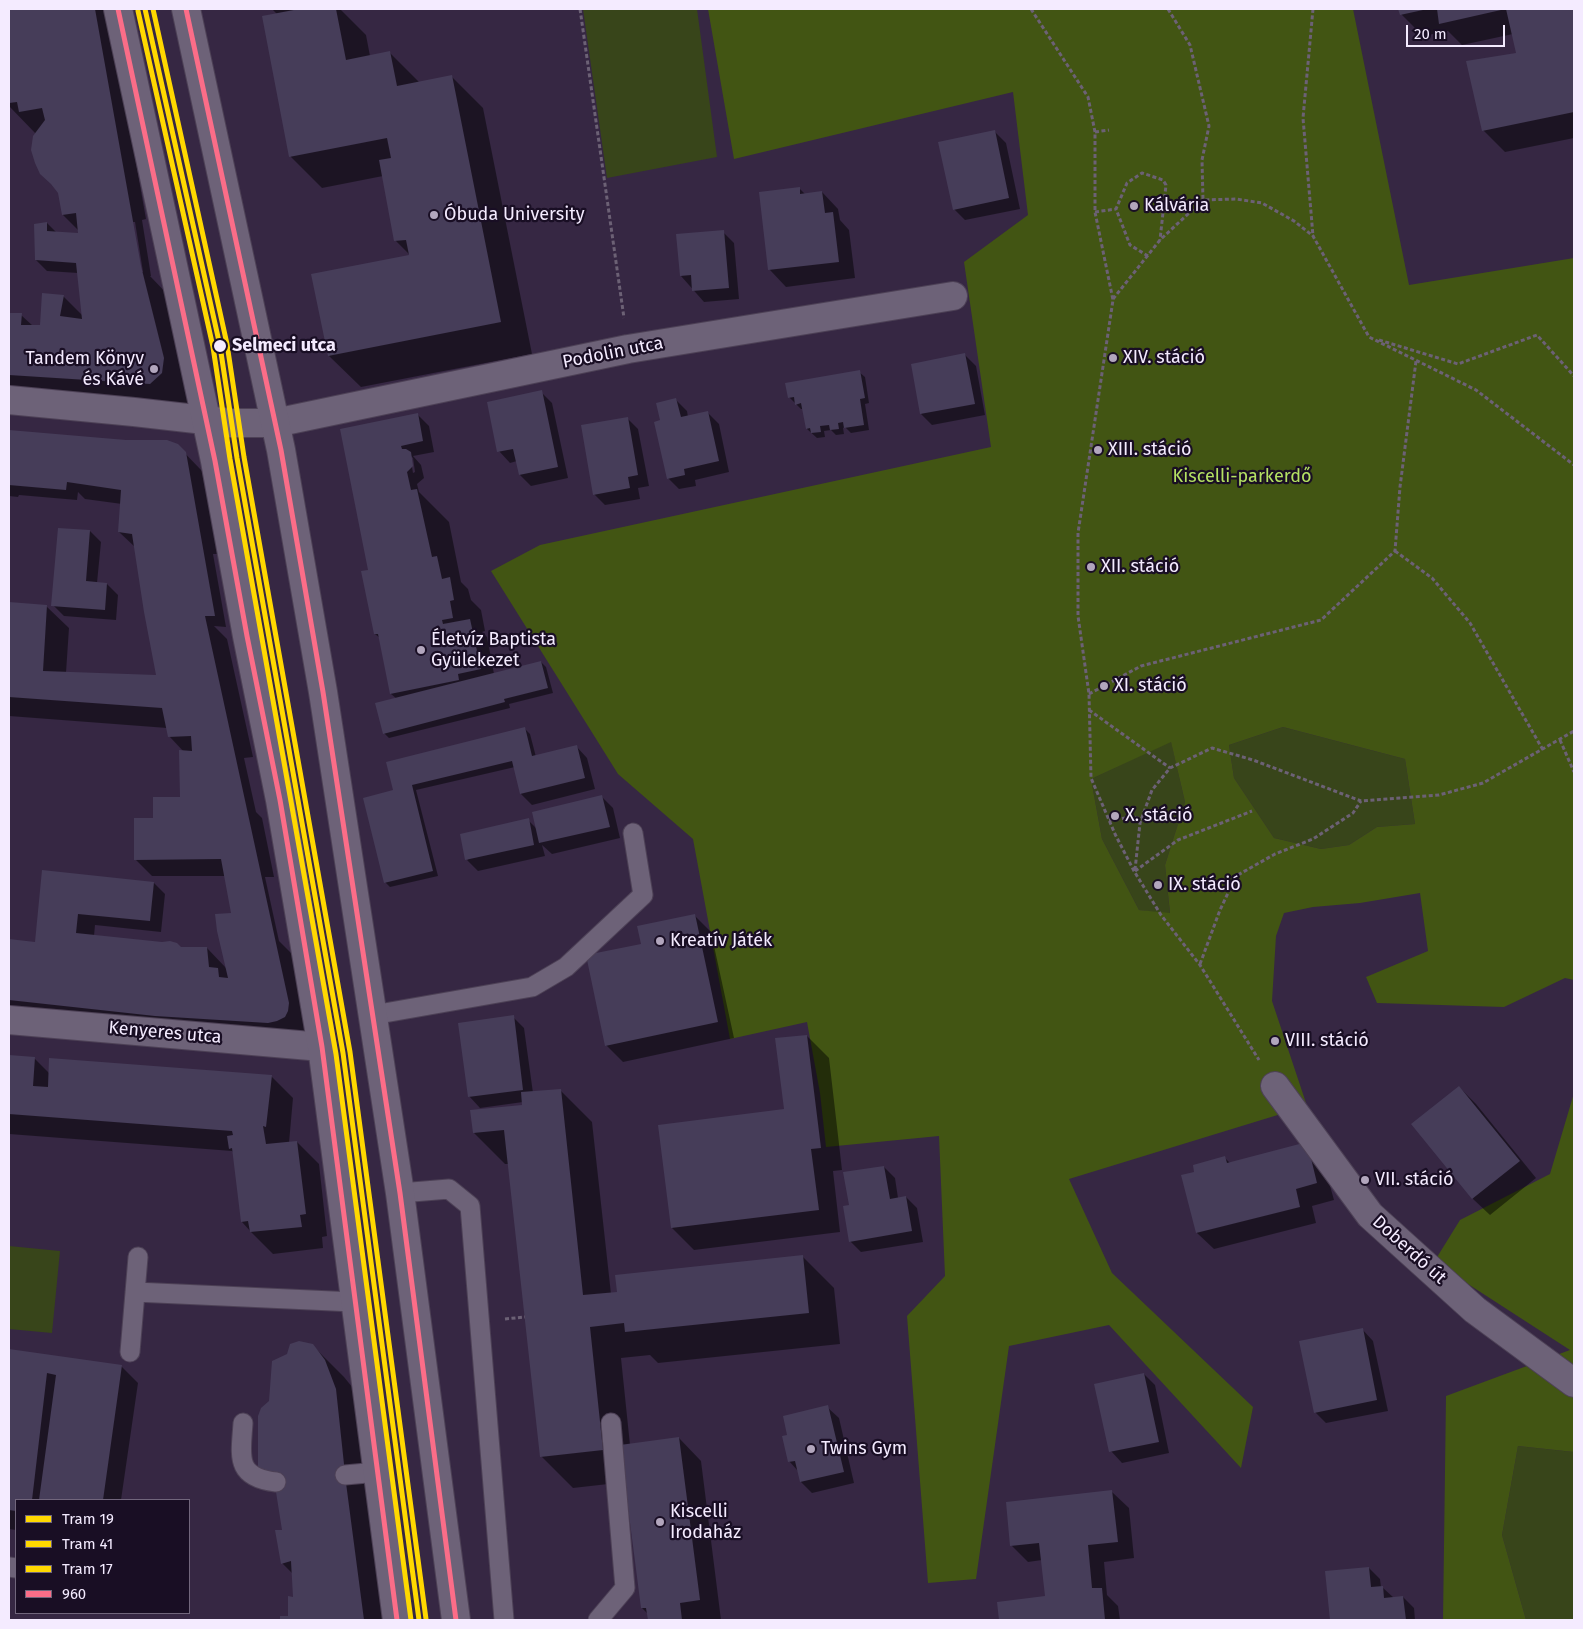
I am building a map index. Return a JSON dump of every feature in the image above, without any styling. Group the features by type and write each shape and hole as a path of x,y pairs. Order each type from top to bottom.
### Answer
{"main road":[{"path":"118,9 207,421 280,800 322,1047 397,1620"},
{"path":"186,9 283,460 323,692 400,1193 456,1620"},
{"name":"Podolin utca","path":"207,421 275,423 628,349 953,296"},
{"path":"9,400 207,421"},
{"name":"Kenyeres utca","path":"9,1020 322,1047"},
{"name":"Doberdó út","path":"1275,1086 1370,1215 1475,1310 1574,1383"}],"lane":[{"path":"373,1015 532,987 566,967 643,895 633,833"},
{"path":"400,1193 449,1189 470,1206 504,1620"},
{"path":"130,1352 138,1257"},
{"path":"135,1292 354,1302"},
{"path":"243,1423 241,1456 244,1467 253,1476 276,1482"},
{"path":"598,1620 625,1588 610,1423"},
{"path":"345,1475 378,1472"}],"path":[{"path":"580,9 628,349"},
{"path":"1031,9 1088,97 1095,132 1095,212 1113,300 1078,533 1078,616 1089,694 1091,778 1134,871 1161,915 1200,965 1275,1086"},
{"path":"1168,9 1190,45 1209,126 1202,160 1203,200"},
{"path":"1313,9 1303,118 1313,236"},
{"path":"1095,132 1109,130"},
{"path":"1148,256 1130,245 1116,209 1127,184 1142,173 1163,180 1166,185 1160,240"},
{"path":"1113,300 1160,240 1203,200 1236,199 1262,204 1294,221 1313,236 1369,337 1476,390 1574,464"},
{"path":"1095,212 1116,209"},
{"path":"1369,337 1458,364 1537,335 1574,376"},
{"path":"1089,694 1141,666 1321,620 1395,551 1400,487 1416,361"},
{"path":"1395,551 1432,578 1470,623 1543,750"},
{"path":"1089,710 1170,768"},
{"path":"1134,871 1142,818 1152,790 1170,768 1212,748 1253,760 1361,801 1439,795 1483,783 1574,731"},
{"path":"1560,740 1574,772"},
{"path":"1200,965 1220,910 1236,876 1276,854 1313,839 1353,813 1361,801"},
{"path":"1134,871 1178,840 1252,811"},
{"path":"1109,820 1142,818"},
{"path":"500,1320 525,1317"}],"green space":[{"path":"583,9 697,9 717,157 607,178"},
{"name":"Kiscelli-parkerdő","path":"708,9 1353,9 1409,285 1574,258 1574,980 1565,978 1504,1007 1377,1003 1366,977 1428,951 1420,893 1360,903 1313,907 1284,913 1276,936 1272,1001 1307,1106 1069,1179 1112,1273 1253,1407 1241,1468 1109,1325 1009,1346 976,1579 928,1583 907,1316 945,1276 939,1136 826,1147 820,1093 807,1022 730,1039 693,839 618,774 491,571 540,545 991,447 964,262 1028,215 1013,92 734,159","holes":["1283,727 1405,759 1415,824 1377,827 1349,845 1321,849 1274,838 1234,778 1229,745","1171,742 1185,802 1165,865 1170,913 1139,910 1102,839 1091,779"]},
{"path":"1283,727 1405,759 1415,824 1377,827 1349,845 1321,849 1274,838 1234,778 1229,745"},
{"path":"1171,741 1185,802 1165,865 1170,914 1139,910 1102,839 1091,779"},
{"path":"1574,1093 1574,1452 1518,1446 1502,1535 1526,1620 1443,1620 1446,1396 1570,1350 1434,1262 1460,1220 1550,1174"},
{"path":"9,1246 60,1251 52,1333 9,1329"},
{"path":"1518,1446 1574,1452 1574,1620 1526,1620 1502,1535"}],"building":[{"path":"9,9 95,9 141,266 164,358 162,373 150,384 9,375 9,313 22,313 21,325 40,325 42,293 64,295 60,316 82,319 76,263 35,260 34,224 47,222 47,231 78,233 76,213 62,215 58,193 40,174 35,163 31,150 33,136 45,120 42,108 19,112 17,102 9,103"},
{"name":"Óbuda University","path":"299,9 336,9 346,60 390,51 397,86 452,75 501,322 328,356 311,274 409,255 406,240 394,241 379,160 391,158 387,138 289,157 262,16"},
{"path":"1398,9 1423,9 1423,10 1400,15"},
{"path":"1437,9 1501,9 1501,10 1439,24"},
{"path":"1506,9 1574,9 1574,112 1482,131 1466,61 1516,53"},
{"path":"995,130 1009,198 953,210 938,142"},
{"path":"800,187 800,194 822,191 825,213 833,212 839,262 768,270 759,192"},
{"path":"724,230 729,288 692,291 691,275 680,276 676,234"},
{"path":"965,353 975,404 920,414 911,364"},
{"path":"860,370 865,398 860,399 864,425 844,428 843,422 838,423 839,429 830,430 829,425 820,426 821,432 811,433 810,428 806,429 801,403 795,405 794,397 788,398 785,383"},
{"path":"542,390 558,467 519,475 513,449 497,452 487,402"},
{"path":"676,398 681,417 708,411 719,461 684,469 685,475 667,479 654,422 660,420 656,403"},
{"path":"418,413 423,441 401,446 402,449 411,452 413,466 407,472 411,490 417,489 432,557 437,556 442,579 450,577 454,600 450,601 453,618 442,620 443,624 470,619 481,669 458,674 459,680 390,694 378,634 374,634 361,571 368,570 340,429"},
{"path":"628,417 638,475 628,477 630,488 593,495 581,425"},
{"path":"9,430 126,440 167,440 178,444 186,452 215,616 205,616 289,1003 285,1017 277,1021 268,1023 155,1016 9,1000 9,939 35,942 42,870 154,882 150,921 78,914 76,933 162,942 170,941 177,943 181,947 207,947 209,967 218,968 219,977 228,978 215,914 231,913 221,859 134,860 134,818 153,818 153,797 180,797 179,750 192,751 191,736 168,737 162,708 9,697 9,602 47,605 43,671 156,675 132,534 118,532 121,490 67,482 66,490 9,485"},
{"path":"58,528 90,530 86,581 107,583 105,610 51,606"},
{"path":"541,661 548,688 504,699 505,702 383,734 375,703"},
{"path":"525,727 532,756 577,745 585,778 520,794 512,761 412,785 433,871 384,883 363,798 393,790 386,762"},
{"path":"602,795 610,827 539,843 532,812"},
{"path":"529,818 534,845 465,860 460,834"},
{"path":"695,914 718,1022 605,1046 586,955 641,944 637,926"},
{"path":"514,1015 523,1090 468,1097 458,1023"},
{"path":"807,1035 821,1148 811,1149 819,1210 671,1228 658,1125 784,1109 775,1038"},
{"path":"9,1055 35,1057 33,1086 48,1087 49,1058 272,1075 266,1127 263,1126 266,1144 297,1141 306,1214 300,1215 302,1227 250,1232 248,1221 241,1222 232,1148 229,1149 227,1136 233,1135 232,1131 9,1114"},
{"path":"1459,1086 1520,1161 1472,1199 1411,1124"},
{"path":"561,1089 583,1295 617,1292 615,1275 803,1255 809,1313 625,1332 624,1323 590,1327 603,1450 540,1457 504,1130 473,1133 470,1110 522,1105 521,1092"},
{"path":"1307,1142 1317,1183 1296,1189 1300,1207 1196,1233 1181,1175 1194,1172 1193,1165 1225,1156 1227,1163"},
{"path":"884,1166 890,1199 906,1196 912,1231 849,1242 843,1206 849,1205 843,1172"},
{"path":"1363,1328 1377,1400 1314,1413 1299,1341"},
{"path":"299,1341 313,1344 325,1360 336,1389 364,1620 280,1620 280,1616 288,1616 288,1596 293,1597 291,1561 281,1564 275,1530 282,1530 276,1492 277,1472 258,1472 258,1416 261,1408 269,1401 272,1361 287,1354 290,1344"},
{"path":"9,1349 122,1365 103,1499 39,1499 56,1375 47,1373 32,1499 15,1499 15,1511 9,1510"},
{"path":"1144,1373 1159,1442 1109,1452 1094,1384"},
{"name":"Twins Gym","path":"828,1405 844,1472 800,1482 795,1461 788,1462 782,1436 787,1435 783,1416"},
{"name":"Kiscelli Irodaház","path":"679,1437 700,1600 680,1603 682,1620 648,1620 646,1608 641,1608 620,1445"},
{"path":"1112,1490 1118,1542 1088,1545 1092,1588 1102,1588 1105,1620 999,1620 997,1602 1045,1596 1039,1543 1010,1546 1006,1502"},
{"path":"1369,1567 1371,1587 1383,1586 1384,1598 1403,1596 1406,1620 1330,1620 1325,1571"}],"tram line":[{"name":"19","path":"145,9 220,346 237,458 343,1053 419,1620"},
{"name":"17","path":"153,9 227,344 244,457 350,1052 426,1619"},
{"name":"41","path":"138,11 213,347 230,459 336,1054 411,1620"}],"transit line":[{"name":"960","path":"118,9 215,461 247,636 280,800 322,1047 397,1620"},
{"name":"960","path":"186,9 281,450 323,692 400,1193 456,1620"}],"place":[{"name":"Kálvária","path":"1134,206"},
{"name":"Óbuda University","path":"434,215"},
{"name":"Selmeci utca","path":"220,346"},
{"name":"XIV. stáció","path":"1113,358"},
{"name":"Tandem Könyv és Kávé","path":"154,369"},
{"name":"XIII. stáció","path":"1098,450"},
{"name":"XII. stáció","path":"1091,567"},
{"name":"Életvíz Baptista Gyülekezet","path":"421,650"},
{"name":"XI. stáció","path":"1104,686"},
{"name":"X. stáció","path":"1115,816"},
{"name":"IX. stáció","path":"1158,885"},
{"name":"Kreatív Játék","path":"660,941"},
{"name":"VIII. stáció","path":"1275,1041"},
{"name":"VII. stáció","path":"1365,1180"},
{"name":"Twins Gym","path":"811,1449"},
{"name":"Kiscelli Irodaház","path":"660,1522"}]}
